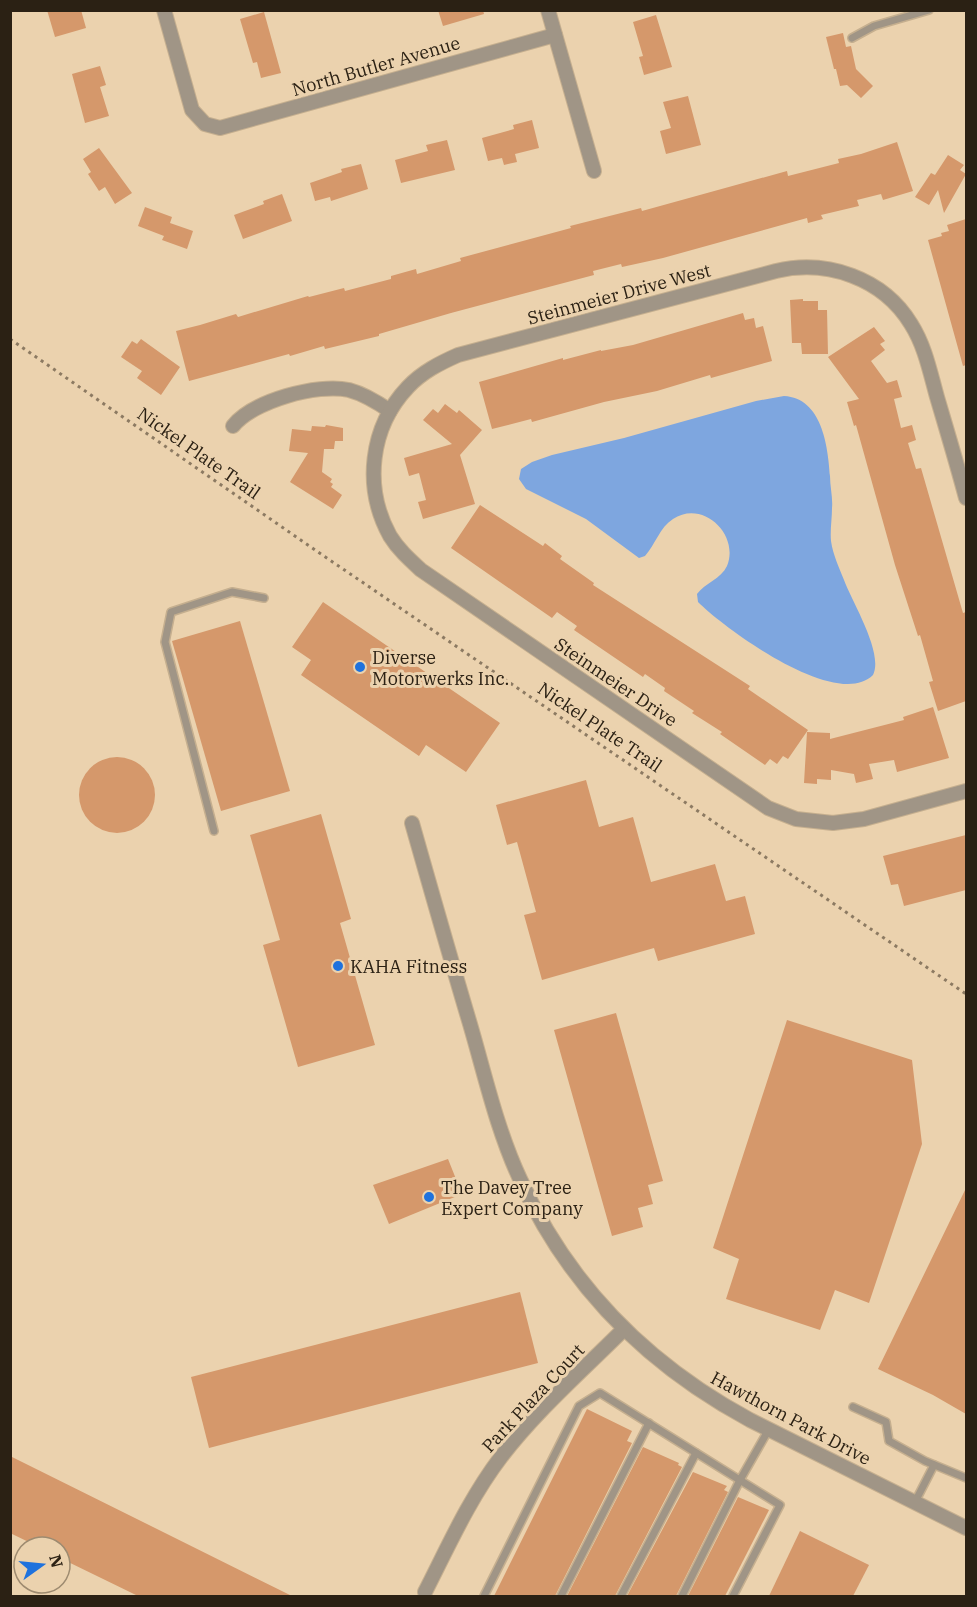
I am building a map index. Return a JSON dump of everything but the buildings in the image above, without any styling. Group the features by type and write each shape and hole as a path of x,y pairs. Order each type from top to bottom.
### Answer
{"street":[{"name":"North Butler Avenue","path":"164,10 192,110 205,124 214,127 225,127 555,35"},
{"path":"548,10 594,171"},
{"name":"Steinmeier Drive West","path":"390,411 407,387 419,377 438,364 458,356 776,271 799,267 829,269 852,275 874,287 888,297 913,327 926,355 966,498"},
{"path":"233,426 257,406 325,389 341,389 364,395 390,411"},
{"name":"Steinmeier Drive","path":"390,411 375,448 373,478 378,508 391,536 404,554 421,570 762,804 796,819 833,823 864,819 966,791"},
{"name":"Hawthorn Park Drive","path":"412,824 496,1114 519,1176 536,1212 589,1293 654,1356 696,1388 769,1429 966,1528"},
{"name":"Park Plaza Court","path":"424,1593 474,1497 501,1458 526,1428 624,1329"}],"lane":[{"path":"852,38 874,26 929,10"},
{"path":"214,831 165,642 171,612 232,592 264,598"},
{"path":"484,1596 579,1406 600,1393 780,1505 733,1596"},
{"path":"853,1407 886,1422 889,1441 934,1465 966,1478"},
{"path":"561,1596 649,1424"},
{"path":"682,1596 740,1480 769,1429"},
{"path":"621,1596 696,1453"},
{"path":"915,1502 934,1465"}],"path":[{"name":"Nickel Plate Trail","path":"10,339 966,994"}],"water":[{"path":"784,396 797,399 807,405 815,414 825,438 832,500 832,546 836,561 866,628 874,654 873,675 856,683 834,683 809,675 782,662 732,630 698,602 697,594 724,570 730,554 728,542 716,523 696,513 684,514 673,519 668,522 649,552 639,558 586,519 526,489 519,479 521,469 532,462 552,455 624,438 756,401"}],"place":[{"name":"Diverse Motorwerks Inc.","path":"360,667"},
{"name":"KAHA Fitness","path":"338,966"},
{"name":"The Davey Tree Expert Company","path":"429,1197"}]}
